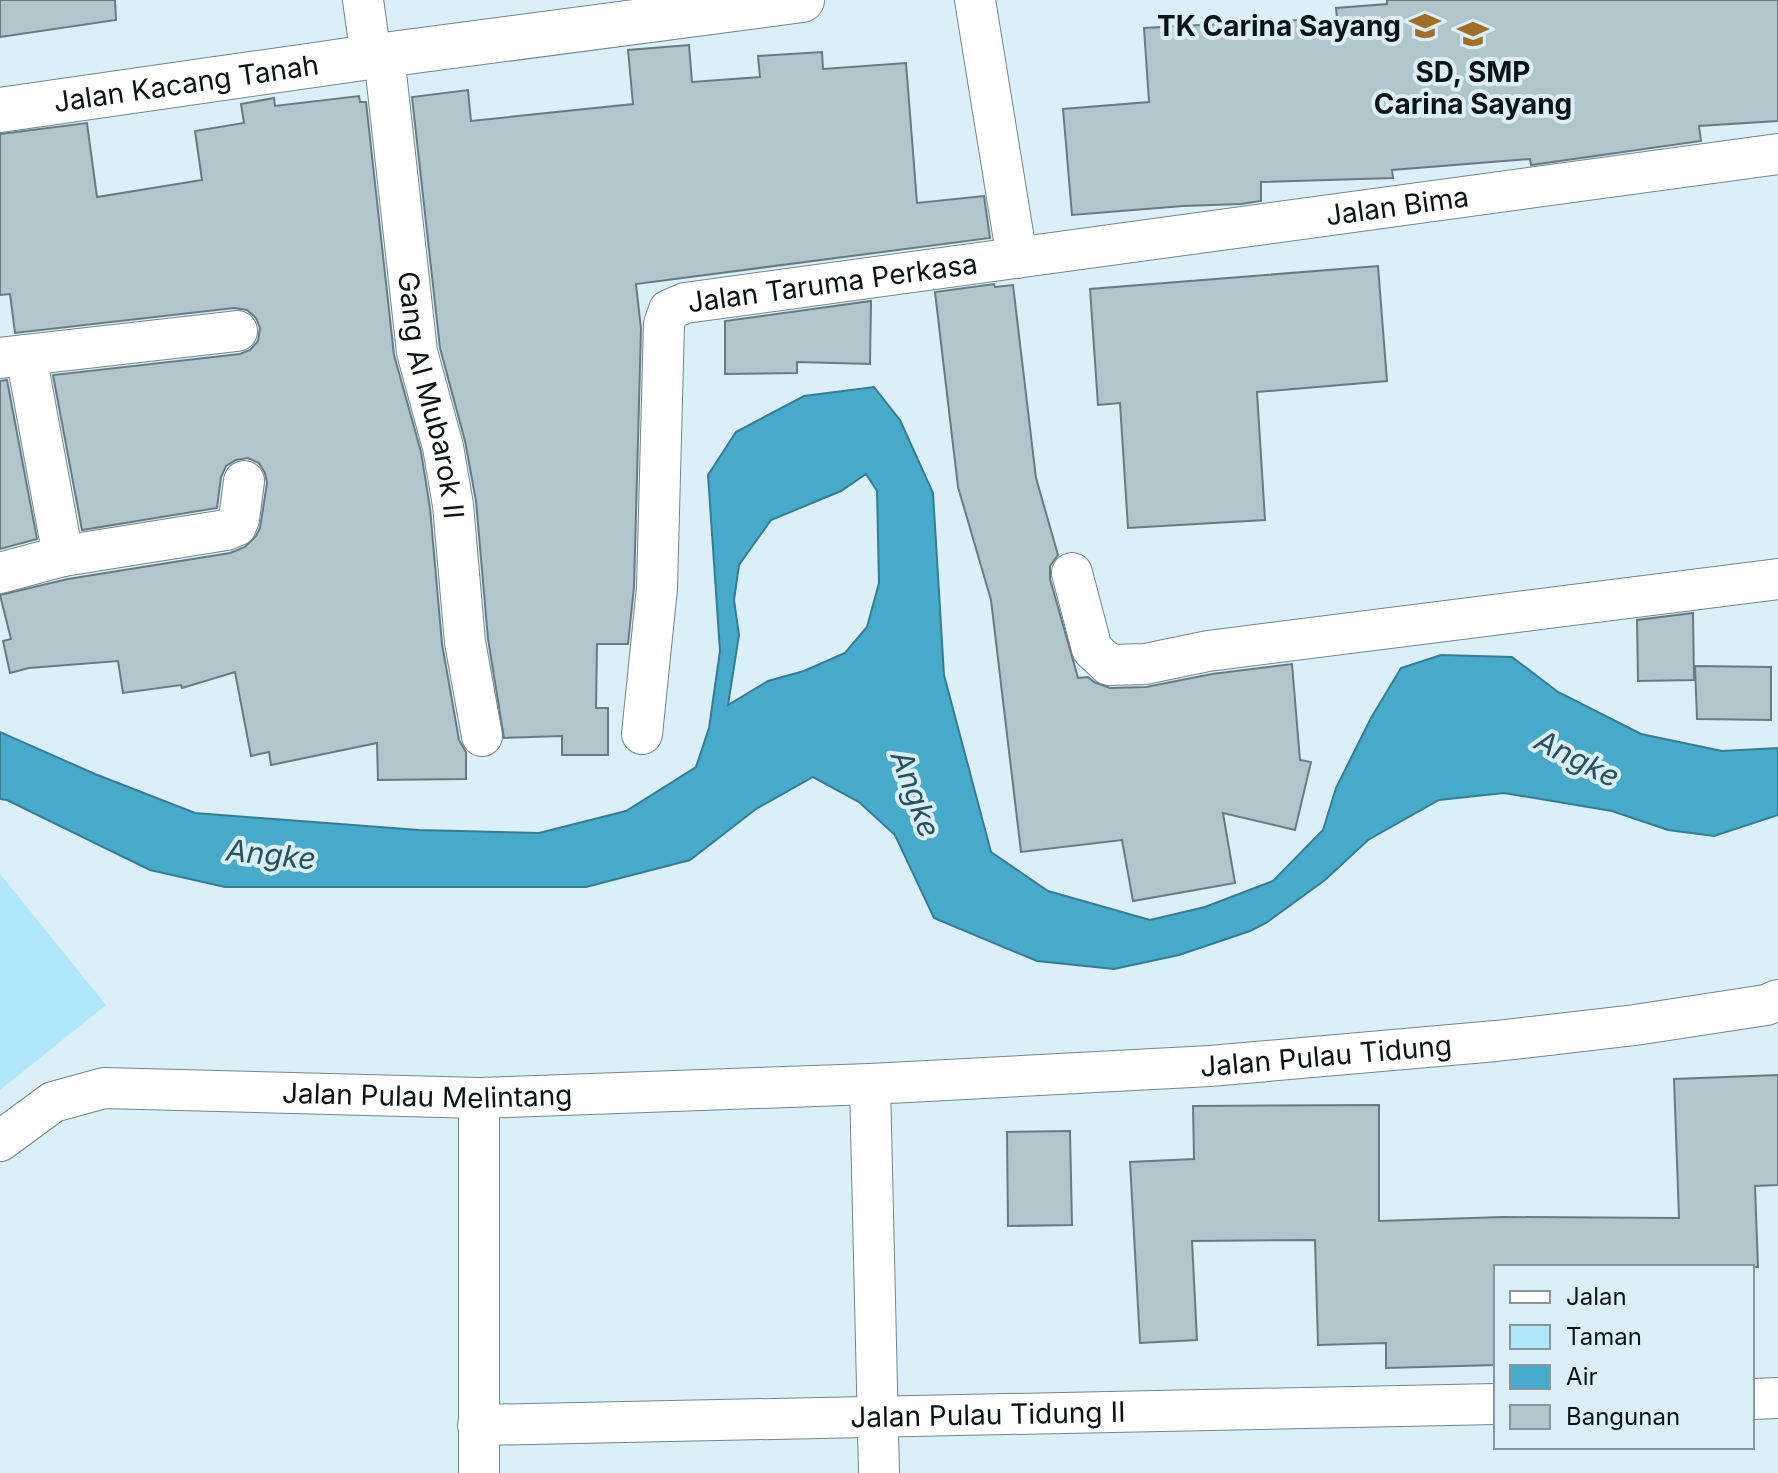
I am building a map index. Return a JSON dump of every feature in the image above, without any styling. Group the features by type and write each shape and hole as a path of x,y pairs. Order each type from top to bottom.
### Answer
{"street":[{"name":"Gang Al Mubarok II","path":"363,0 378,56 417,352 443,447 453,505 468,670 482,736"},
{"name":"Jalan Kacang Tanah","path":"0,110 802,0"},
{"name":"Jalan Taruma Perkasa","path":"642,734 657,588 664,324 669,310 685,303 1017,258 975,0"},
{"name":"Jalan Bima","path":"1017,258 1778,154"},
{"path":"63,556 13,357 237,331"},
{"path":"0,573 63,556 226,530 236,526 239,519 244,481"},
{"path":"1072,573 1092,649 1109,665 1145,664 1208,651 1778,579"},
{"name":"Jalan Pulau Tidung","path":"870,1084 1210,1066 1496,1041 1635,1025 1766,1005 1778,1000"},
{"path":"870,1084 879,1473"},
{"name":"Jalan Pulau Melintang","path":"0,1141 53,1102 104,1088 479,1098 870,1084"},
{"path":"479,1098 479,1473"},
{"path":"1754,1399 1778,1398"},
{"name":"Jalan Pulau Tidung II","path":"478,1425 1494,1404"}],"green space":[{"path":"0,874 106,1005 0,1090"}],"water":[{"name":"Angke","path":"874,387 900,420 933,493 944,675 991,852 1048,891 1150,920 1205,907 1273,881 1323,830 1336,788 1371,718 1401,668 1441,655 1512,657 1558,692 1641,734 1722,751 1778,748 1778,815 1714,836 1668,830 1612,811 1504,793 1439,800 1368,840 1325,880 1266,923 1179,955 1114,969 1037,961 934,918 895,835 859,802 813,777 756,809 690,860 586,887 225,887 150,870 0,799 0,732 195,813 419,830 539,833 626,811 696,767 709,728 720,651 708,475 736,432 804,396","holes":["866,474 877,491 879,583 867,627 845,653 804,671 768,681 728,705 739,635 734,600 739,565 771,520 841,491"]}],"building":[{"path":"0,0 115,0 116,20 0,37"},
{"path":"1387,0 1778,0 1778,121 1699,126 1701,141 1531,165 1530,159 1392,170 1393,178 1261,182 1261,201 1241,204 1072,215 1063,109 1149,102 1144,28 1337,18 1336,8 1387,4"},
{"path":"689,45 692,82 760,77 758,56 822,52 823,69 906,63 917,203 984,196 990,238 636,284 641,329 634,587 628,644 597,644 596,708 608,708 608,755 562,755 562,736 504,738 488,639 476,501 465,441 440,348 412,97 468,90 471,121 633,104 628,50"},
{"path":"359,96 360,102 366,102 394,355 421,452 430,508 442,644 459,740 466,752 466,779 378,780 377,743 271,765 269,752 251,756 235,672 182,688 181,685 123,693 118,661 29,668 10,673 3,641 11,639 0,595 68,579 230,553 245,547 260,528 267,483 259,463 248,458 236,460 226,466 221,477 217,508 82,530 53,375 240,354 250,350 258,341 260,328 256,318 247,310 234,308 15,333 10,294 0,295 0,134 87,123 97,197 202,180 195,131 244,123 241,104 274,98 275,106"},
{"path":"1378,266 1387,381 1257,392 1265,520 1128,528 1120,403 1098,405 1090,289"},
{"path":"994,284 995,287 1013,285 1036,478 1058,555 1050,566 1050,579 1078,678 1088,677 1110,688 1146,687 1212,674 1292,664 1300,760 1311,762 1295,830 1223,813 1235,883 1133,901 1122,840 1021,852 991,600 958,487 935,292"},
{"path":"871,301 870,364 797,362 797,373 725,374 725,321"},
{"path":"7,380 37,539 0,549 0,381"},
{"path":"1693,613 1694,680 1638,681 1637,620"},
{"path":"1695,666 1771,667 1771,720 1697,719"},
{"path":"1778,1075 1778,1185 1755,1186 1758,1267 1494,1265 1494,1365 1386,1368 1386,1343 1318,1345 1315,1240 1192,1241 1197,1340 1140,1343 1130,1162 1194,1159 1193,1106 1379,1105 1379,1221 1503,1217 1679,1218 1674,1079"},
{"path":"1070,1131 1072,1225 1008,1226 1007,1132"}],"place":[{"name":"TK Carina Sayang","path":"1425,26"},
{"name":"SD, SMP Carina Sayang","path":"1473,34"}]}
